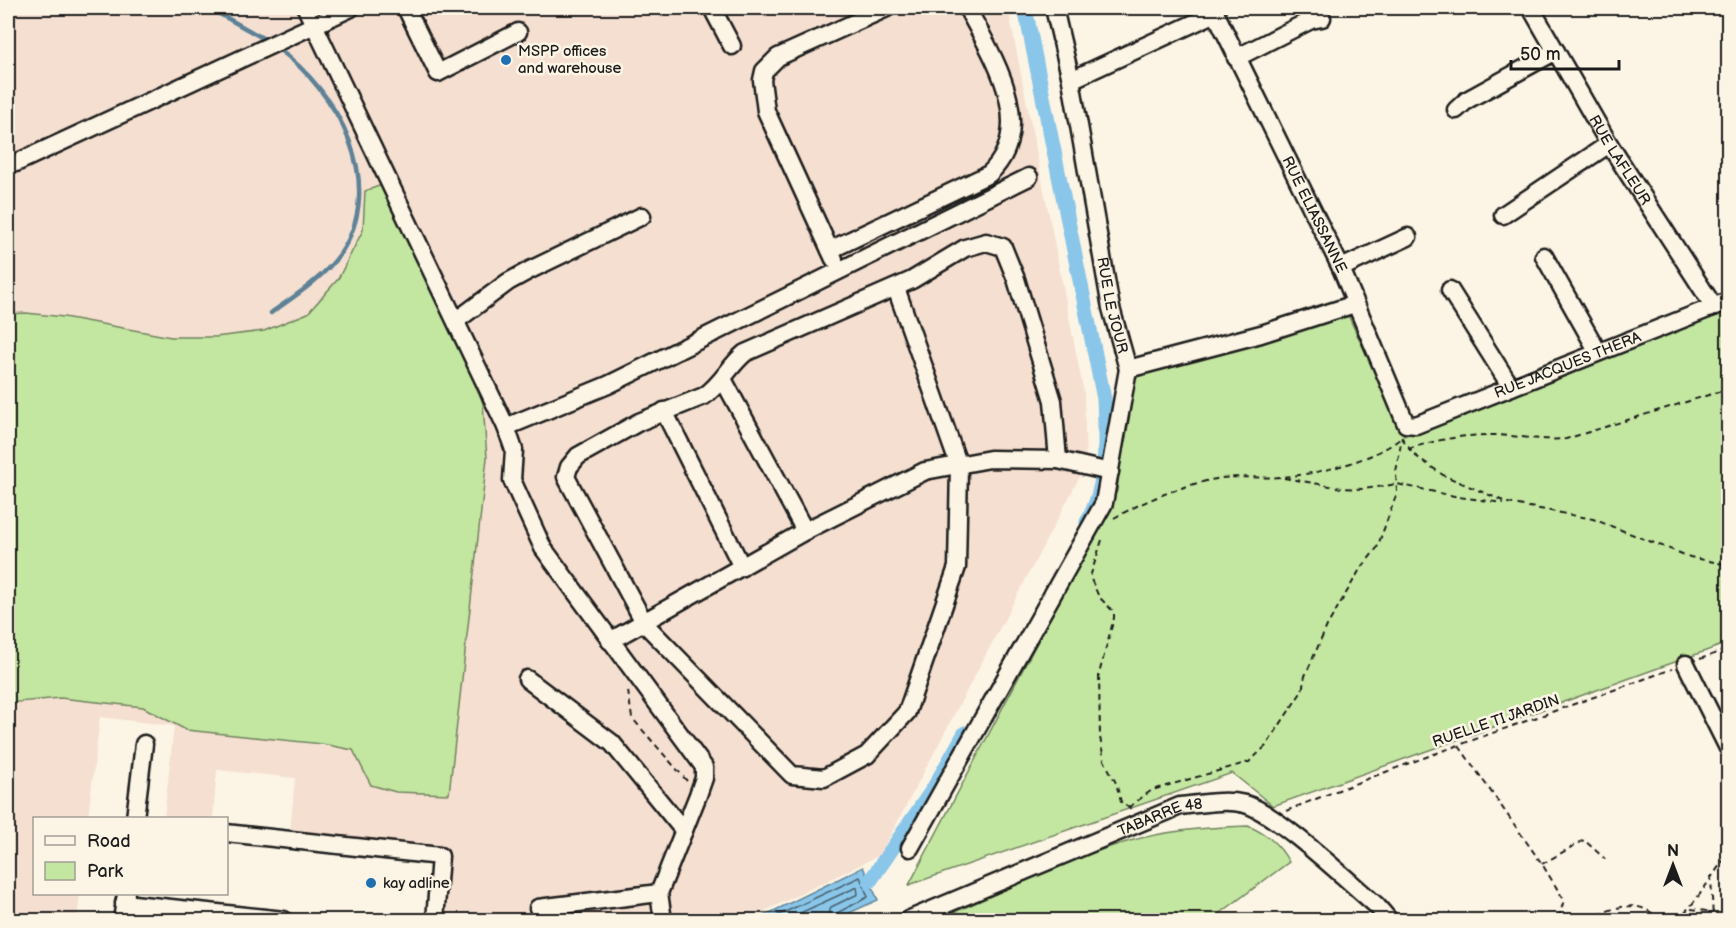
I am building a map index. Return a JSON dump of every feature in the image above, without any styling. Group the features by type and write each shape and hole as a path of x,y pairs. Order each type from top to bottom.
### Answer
{"street":[{"path":"306,8 457,320 506,427 514,450 512,480 543,549 704,767 704,778 699,795 659,893 663,921"},
{"path":"16,163 351,8"},
{"path":"406,8 438,73 518,32"},
{"path":"712,8 732,46"},
{"path":"840,270 766,111 762,80 764,71 778,57 886,8"},
{"path":"830,250 989,174 1000,163 1010,128 1005,83 966,8"},
{"name":"RUE LE JOUR","path":"1054,8 1071,80 1111,308 1128,369 1261,334 1355,304"},
{"name":"RUE LAFLEUR","path":"1531,8 1609,144 1721,304"},
{"path":"1071,80 1214,10"},
{"name":"RUE ELIASSANNE","path":"1214,10 1341,268 1404,430"},
{"path":"1236,58 1311,20 1322,18"},
{"path":"1456,110 1467,100 1556,51"},
{"path":"1503,215 1609,144"},
{"path":"506,427 608,385 1029,177"},
{"path":"457,320 508,282 642,216"},
{"path":"1341,268 1408,237"},
{"path":"896,288 959,466 957,567 907,712 867,755 824,778 792,775 645,624 566,477 569,467 578,456 664,411 704,396 723,379 734,362 745,353 896,288 964,248 986,242 1004,247 1053,401 1058,460"},
{"path":"1544,256 1598,352"},
{"path":"1450,290 1511,387"},
{"name":"RUE JACQUES THERA","path":"1404,430 1721,304"},
{"path":"910,848 1104,503 1128,369"},
{"path":"723,379 805,531"},
{"path":"664,411 742,567"},
{"path":"610,641 645,624 805,531 925,471 990,459 1058,460 1110,472"},
{"path":"1686,664 1728,748"},
{"path":"526,679 612,743 684,831"},
{"path":"135,817 144,744"},
{"name":"TABARRE 48","path":"908,921 1180,806 1216,802 1245,804 1272,816 1376,905 1389,921"},
{"path":"228,833 440,856 435,921"},
{"path":"538,908 659,893"},
{"path":"122,921 125,898 284,921"}],"path":[{"path":"1408,449 1444,439 1491,435 1549,441 1566,439 1728,389"},
{"path":"1404,430 1408,449 1443,475 1508,503"},
{"path":"1113,518 1151,500 1217,479 1282,477 1328,469 1384,450 1404,430"},
{"path":"1129,808 1152,790 1249,762 1266,746 1302,691 1305,676 1327,626 1359,571 1377,548 1395,502 1404,430"},
{"path":"1282,477 1341,488 1381,487 1397,484 1459,497 1508,503 1593,519 1690,557 1728,565"},
{"path":"1103,532 1090,577 1099,597 1114,612 1110,639 1099,674 1100,737 1104,760 1116,783 1121,802"},
{"name":"RUELLE TI JARDIN","path":"1272,816 1397,766 1459,746 1728,649"},
{"path":"627,688 632,718 699,795"},
{"path":"1459,746 1542,864 1564,900 1562,916 1558,921"},
{"path":"1542,864 1584,840 1605,858"},
{"path":"1676,921 1691,909 1711,875 1728,855"},
{"path":"1711,875 1713,921"},
{"path":"1588,921 1611,908 1637,906 1654,914 1659,921"},
{"path":"1691,909 1714,912"},
{"path":"1562,916 1574,921"}],"shaded area":[{"path":"8,8 1008,8 1084,393 1086,465 880,855 747,920 442,920 447,848 290,831 295,778 217,770 213,817 164,817 174,726 100,717 88,817 33,817 33,895 80,895 77,920 8,920 8,703 60,698 143,707 164,717 236,734 354,750 371,785 365,191 363,230 338,279 308,313 264,331 215,337 171,337 64,317 26,313 8,314"}],"green space":[{"path":"382,185 472,368 483,404 487,458 449,794 396,792 371,785 353,750 322,744 186,730 143,707 60,698 8,703 8,314 26,313 64,317 171,337 215,337 264,331 308,313 338,279 363,230 365,191"},
{"path":"1728,307 1728,643 1273,806 1232,773 909,885 1117,491 1131,377 1348,315 1404,436"},
{"path":"1248,826 1272,840 1289,862 1211,920 936,920 1105,848 1144,837 1174,832"}],"water":[{"path":"863,867 878,900 834,920 755,920"}],"waterway":[{"path":"188,8 218,13 268,41"},
{"path":"1025,8 1104,399 1105,446 1102,478 1094,508 1087,522"},
{"path":"271,313 317,279 340,254 354,227 359,198 357,169 349,141 336,114 319,88 299,66 277,48"},
{"path":"870,881 933,789 965,733"}],"place":[{"name":"MSPP offices and warehouse","path":"506,60"},
{"name":"kay adline","path":"371,883"}]}
